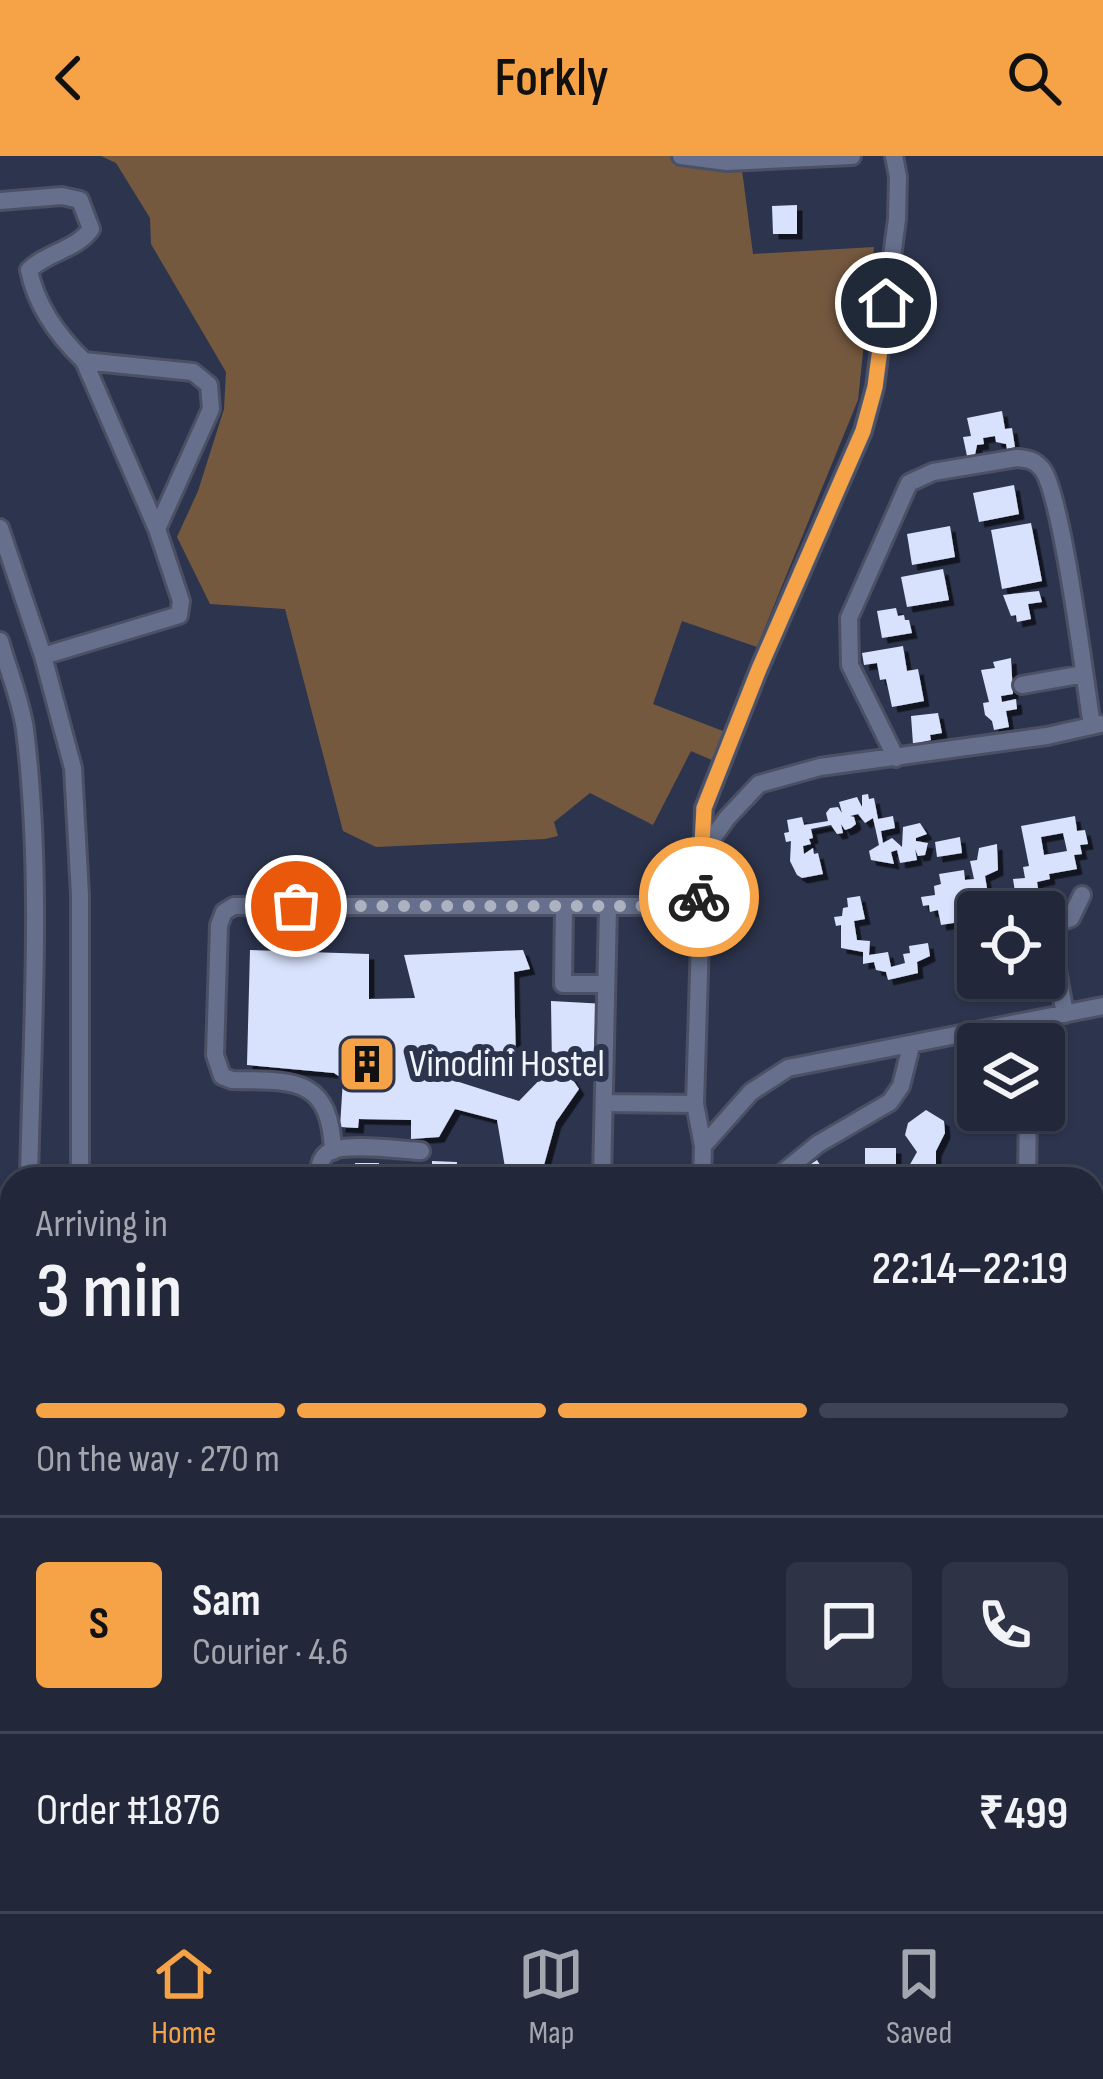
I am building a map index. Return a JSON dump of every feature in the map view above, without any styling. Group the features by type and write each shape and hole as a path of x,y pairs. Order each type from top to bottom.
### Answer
{"street":[{"path":"681,156 727,162 852,156"},
{"path":"702,1167 694,1104 704,808 863,431 875,387 897,219 894,156"},
{"path":"0,201 62,196 80,200 92,229 83,240 36,263 29,271 33,290 64,342 84,361 157,529 181,601 179,615 44,656"},
{"path":"84,361 193,372 209,385 212,410 157,529"},
{"path":"702,854 759,784 820,767 896,758 1098,724 1084,674 1048,480 1030,459 919,475 899,501 849,618 850,665 896,758"},
{"path":"0,529 44,656 73,768 80,895 80,1167"},
{"path":"0,641 25,726 31,830 28,1167"},
{"path":"1022,685 1084,674"},
{"path":"1065,920 1071,918 1082,895"},
{"path":"333,1150 332,1126 313,1089 297,1082 222,1076 215,1055 219,925 224,912 235,906 699,906"},
{"path":"564,908 563,984 607,984"},
{"path":"602,1167 608,908"},
{"path":"1062,999 1065,1014"},
{"path":"703,1146 751,1092 788,1068 1103,1006"},
{"path":"790,1167 818,1144 890,1102 901,1086 911,1046"},
{"path":"604,1102 694,1104"},
{"path":"1027,1167 1028,1131"},
{"path":"319,1167 333,1150 421,1150"}],"shaded area":[{"path":"101,156 676,156 742,170 753,254 874,247 858,400 757,647 682,621 653,704 728,733 714,761 691,751 653,825 590,793 554,822 558,836 545,839 376,847 343,831 285,609 210,604 177,537 198,491 224,409 226,372 151,244 150,218 116,163"}],"building":[{"path":"797,205 797,234 773,234 772,206"},
{"path":"1002,411 1005,429 1012,428 1015,447 1007,449 995,436 983,438 975,455 967,456 963,437 971,436 967,418"},
{"path":"1014,485 1019,514 979,522 973,493"},
{"path":"1031,523 1042,581 1002,589 991,530"},
{"path":"950,526 955,557 912,565 907,534"},
{"path":"943,569 949,600 907,607 901,577"},
{"path":"1039,591 1042,602 1028,604 1031,619 1017,622 1003,595"},
{"path":"896,608 898,616 909,620 912,633 882,638 877,611"},
{"path":"903,646 907,671 918,669 924,701 892,707 886,679 880,680 877,663 864,665 862,653"},
{"path":"1011,658 1013,694 1001,696 1002,702 1016,699 1017,709 1006,711 1009,727 994,730 985,715 983,703 989,702 981,670"},
{"path":"938,713 942,733 913,744 911,716"},
{"path":"868,794 869,799 874,798 878,819 893,816 895,828 881,831 883,843 892,838 902,847 903,827 920,823 927,834 916,841 928,843 925,855 918,856 915,849 917,860 900,863 897,850 891,852 894,864 871,860 869,851 879,845 873,818 865,823 858,814 850,816 856,824 851,828 845,830 841,824 843,833 837,834 831,825 811,829 813,838 803,846 804,854 813,848 818,853 823,874 797,875 790,861 791,841 786,842 784,833 789,832 787,820 802,817 804,825 828,821 830,808 838,807 842,813 839,802 857,797 862,807 862,795"},
{"path":"1075,816 1077,831 1085,830 1088,844 1080,845 1082,854 1074,855 1077,869 1049,874 1050,879 1037,882 1038,891 1015,891 1013,879 1025,878 1023,867 1029,866 1021,826","holes":["1063,833 1067,851 1044,855 1041,837"]},
{"path":"960,837 962,853 937,857 935,842"},
{"path":"997,844 998,870 985,876 988,891 957,891 957,922 941,925 938,910 930,912 921,897 935,895 934,886 941,884 939,874 964,870 965,880 974,879 970,861 977,860 979,848"},
{"path":"860,896 865,919 854,921 857,940 870,941 869,955 888,952 891,967 905,963 903,954 910,953 909,946 928,943 930,956 917,962 918,973 888,980 874,962 863,964 863,952 841,948 841,925 836,926 834,917 842,916 847,898"},
{"name":"Vinodini Hostel","path":"250,950 369,954 369,999 415,998 404,955 523,950 530,969 514,972 516,1062 438,1066 437,1075 519,1101 552,1067 551,1001 606,1004 595,1069 571,1077 579,1089 556,1122 540,1167 505,1167 497,1120 455,1109 439,1137 411,1139 411,1120 359,1119 358,1128 340,1127 343,1079 334,1073 247,1065"},
{"path":"926,1110 944,1121 936,1167 909,1167 917,1152 905,1135 908,1123"},
{"path":"865,1148 896,1148 896,1167 865,1167"},
{"path":"432,1161 457,1162 457,1167 432,1167"},
{"path":"355,1163 379,1163 379,1167 355,1167"}],"way so far":[{"path":"296,906 699,906 699,897"}],"place":[{"name":"Vinodini Hostel","path":"367,1064"}],"route":[{"path":"699,897 704,808 863,431 875,387 886,303"}]}
